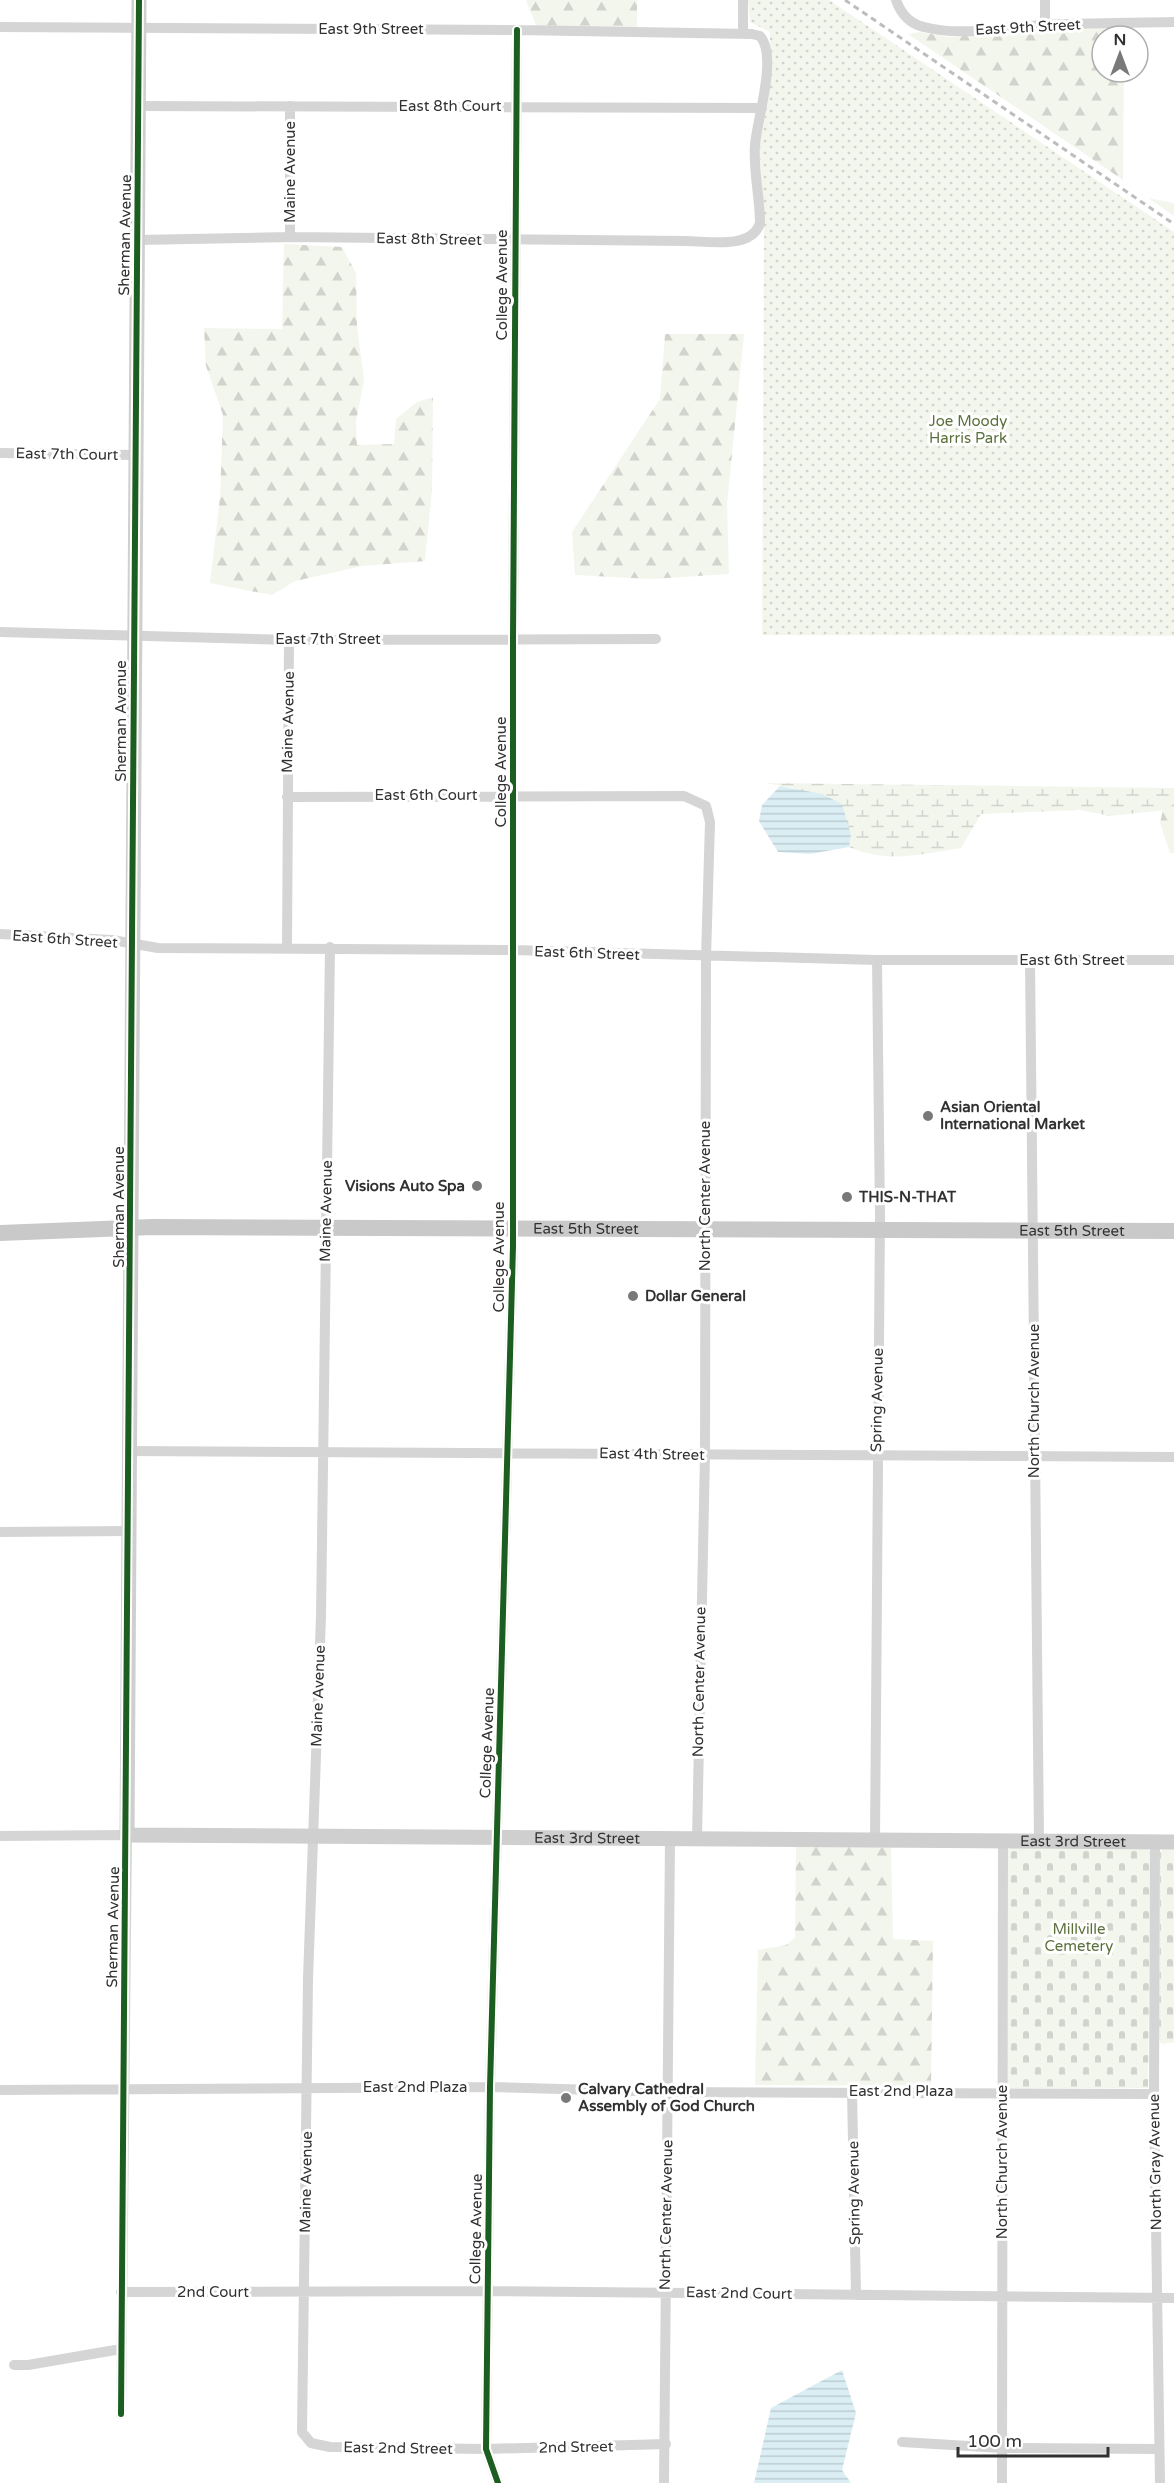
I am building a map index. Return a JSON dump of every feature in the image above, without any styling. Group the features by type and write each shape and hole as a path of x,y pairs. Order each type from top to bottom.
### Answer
{"main road":[{"name":"East 5th Street","path":"0,1233 130,1227 1174,1231"}],"street":[{"name":"Sherman Avenue","path":"121,2414 139,0"},
{"path":"743,0 743,34 760,36 765,45 765,87 762,108"},
{"name":"East 9th Street","path":"896,0 900,12 910,21 922,27 939,30 1174,22"},
{"path":"1045,0 1045,25"},
{"name":"East 9th Street","path":"0,27 517,30 743,34"},
{"name":"College Avenue","path":"498,2483 486,2449 487,2291 512,1228 514,240 517,30"},
{"name":"East 8th Court","path":"138,106 762,108"},
{"name":"Maine Avenue","path":"290,106 290,237"},
{"name":"East 8th Street","path":"137,240 290,237 733,241 745,239 755,233 760,218 754,146 762,108"},
{"name":"East 7th Court","path":"0,453 135,455"},
{"name":"East 7th Street","path":"0,632 289,640 656,639"},
{"name":"Maine Avenue","path":"287,947 289,640"},
{"name":"East 6th Court","path":"287,796 684,796 706,806"},
{"name":"North Center Avenue","path":"697,1839 705,1455 706,957 710,822 706,806"},
{"name":"East 6th Street","path":"0,934 112,940 158,948 330,947 513,950 877,960 1174,960"},
{"name":"Maine Avenue","path":"311,2443 302,2432 306,2087 314,1836 330,947"},
{"name":"Spring Avenue","path":"875,1839 879,1230 877,960"},
{"name":"North Church Avenue","path":"1030,960 1039,1841"},
{"name":"East 4th Street","path":"129,1451 322,1454 507,1452 1174,1457"},
{"path":"0,1532 129,1532"},
{"name":"East 3rd Street","path":"0,1836 1174,1842"},
{"name":"North Center Avenue","path":"664,2483 670,1839"},
{"name":"North Church Avenue","path":"1002,2483 1003,1841"},
{"name":"North Gray Avenue","path":"1155,1842 1154,2094 1160,2483"},
{"name":"East 2nd Plaza","path":"0,2090 490,2087 667,2092 1154,2094"},
{"name":"Spring Avenue","path":"852,2091 856,2295"},
{"name":"2nd Court","path":"121,2292 304,2292"},
{"name":"East 2nd Court","path":"304,2292 665,2292 1174,2298"},
{"path":"14,2365 28,2365 121,2349"},
{"path":"902,2442 1002,2448 1159,2449"},
{"name":"East 2nd Street","path":"311,2443 330,2447 486,2449"},
{"name":"2nd Street","path":"486,2449 666,2444"}],"green space":[{"path":"526,0 637,0 637,28 537,28"},
{"name":"Joe Moody Harris Park","path":"748,0 829,0 1174,232 1174,636 762,635 764,225 759,147 769,96 770,32 750,22"},
{"path":"1090,28 1090,84 1124,84 1123,180 908,34 919,32 948,37"},
{"path":"1148,198 1174,203 1174,216"},
{"path":"284,244 342,247 356,273 357,326 364,380 356,421 357,445 394,444 396,419 417,402 433,397 432,491 425,561 362,566 295,581 272,595 210,583 220,497 223,415 206,366 204,328 282,329"},
{"path":"665,334 744,334 727,504 729,574 651,579 575,575 572,532 660,399"},
{"path":"765,783 1174,788 1174,809 1110,816 1080,810 981,814 961,848 918,855 891,856 863,852 849,847 851,835 794,788"},
{"path":"1174,809 1174,853 1170,853 1160,823 1163,810"},
{"path":"796,1846 891,1846 893,1939 933,1941 931,2086 755,2085 758,1950 786,1945 795,1938"},
{"name":"Millville Cemetery","path":"1011,1848 1147,1849 1150,1851 1148,2088 1009,2088 1007,2086 1008,1850"},
{"path":"1163,1849 1174,1849 1174,2042 1162,2044 1159,2040 1160,1852"}],"shaded area":[{"path":"780,786 822,794 842,804 851,835 849,847 810,854 778,852 759,821 762,805"},
{"path":"842,2370 856,2413 842,2470 851,2483 754,2483 771,2408"}],"railway":[{"path":"845,0 1174,224"}],"cycle path":[{"path":"121,2414 139,0"},
{"path":"498,2483 486,2449 490,2087 513,1246 513,640 517,30"}],"place":[{"name":"Asian Oriental International Market","path":"928,1116"},
{"name":"Visions Auto Spa","path":"477,1186"},
{"name":"THIS-N-THAT","path":"847,1197"},
{"name":"Dollar General","path":"633,1296"},
{"name":"Calvary Cathedral Assembly of God Church","path":"566,2098"}]}
